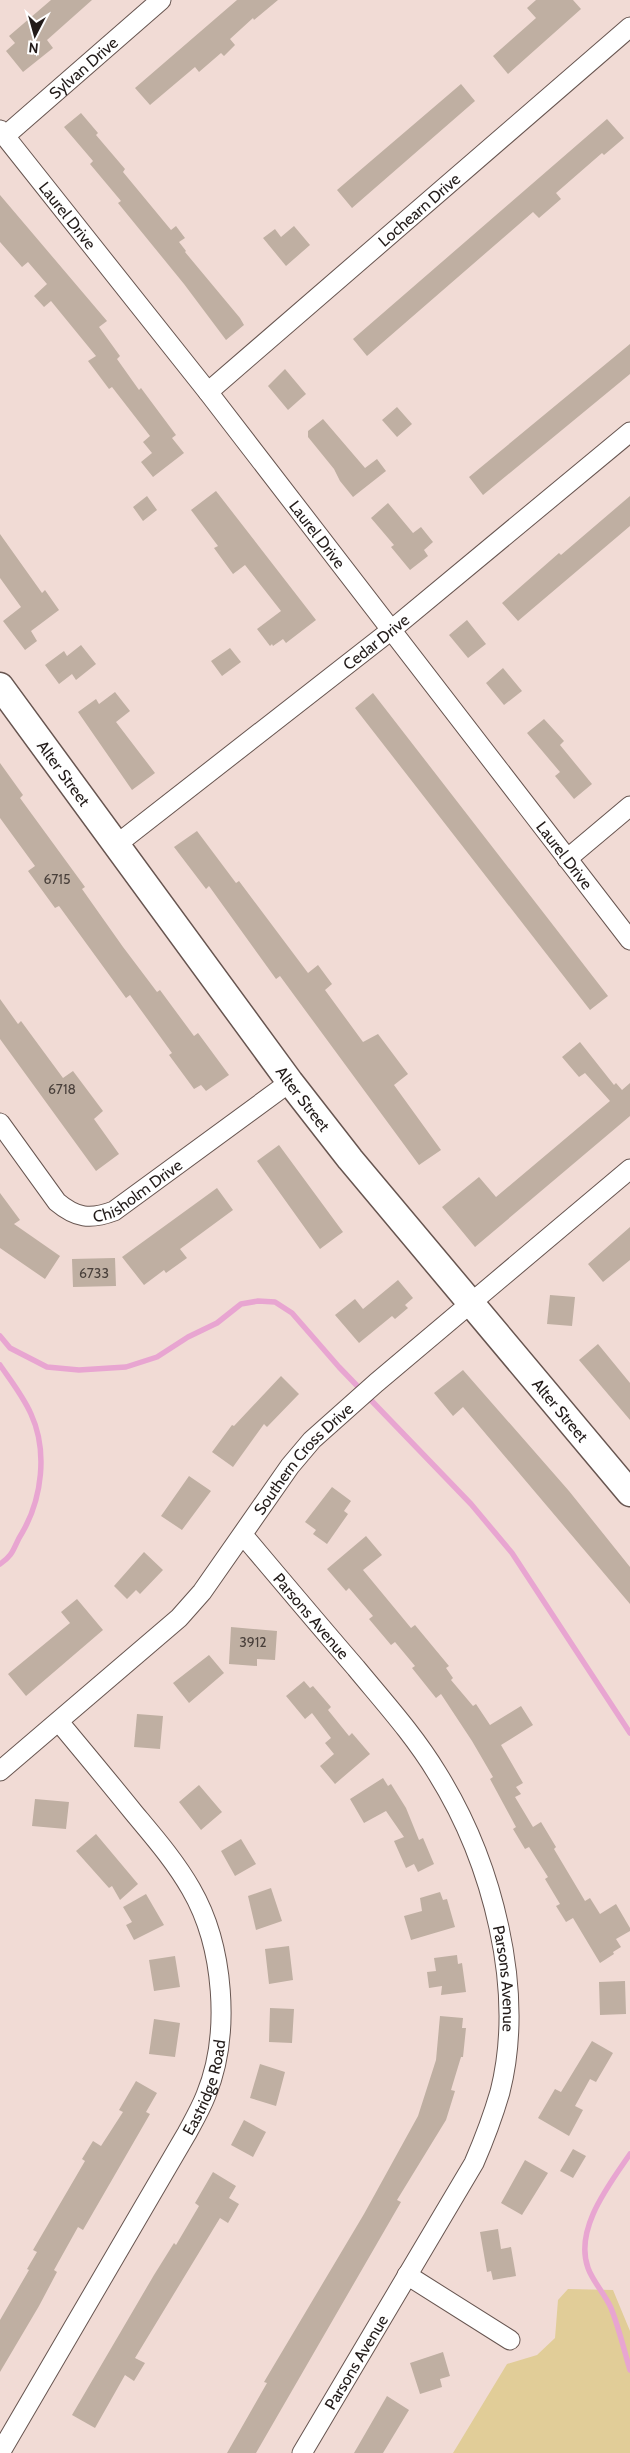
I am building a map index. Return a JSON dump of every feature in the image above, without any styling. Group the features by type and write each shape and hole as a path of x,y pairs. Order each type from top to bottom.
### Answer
{"street":[{"name":"Sylvan Drive","path":"2,133 161,0"},
{"name":"Lochearn Drive","path":"208,392 630,27"},
{"name":"Laurel Drive","path":"2,133 208,392 390,631 630,940"},
{"name":"Cedar Drive","path":"116,844 390,631 630,432"},
{"name":"Alter Street","path":"0,686 290,1082 356,1166 471,1305 630,1492"},
{"path":"567,859 630,806"},
{"name":"Chisholm Drive","path":"0,1123 57,1202 69,1212 82,1216 98,1217 114,1211 290,1082"},
{"name":"Southern Cross Drive","path":"0,1771 179,1618 202,1592 290,1466 312,1440 376,1383 471,1305 630,1169"},
{"name":"Parsons Avenue","path":"243,1535 408,1731 437,1773 461,1817 478,1859 495,1912 503,1947 507,1992 508,2040 500,2091 474,2163 302,2453"},
{"name":"Eastridge Road","path":"0,2453 188,2133 207,2095 217,2056 221,2016 219,1971 207,1926 192,1890 171,1857 59,1722"},
{"path":"407,2275 510,2340"}],"shaded area":[{"path":"568,2289 613,2290 630,2331 630,2453 453,2453 507,2364 537,2355 555,2338 558,2300"}],"building":[{"path":"51,0 92,0 47,40 53,48 23,72 6,51 15,43 9,36"},
{"path":"237,0 278,0 254,20 253,18 230,39 235,45 224,56 221,53 199,72 195,67 150,105 135,88"},
{"path":"536,0 573,0 581,9 508,74 493,56 536,18 527,8"},
{"path":"461,84 475,101 352,208 337,190"},
{"path":"81,113 98,133 96,135 125,169 123,172 171,230 176,226 185,238 179,242 185,252 240,318 244,325 226,340 184,284 118,203 121,201 90,164 93,161 64,127"},
{"path":"607,119 624,138 604,155 602,153 556,193 561,199 539,218 533,212 367,356 353,339"},
{"path":"0,195 107,321 99,327 120,356 117,359 139,390 141,388 176,435 172,438 184,453 153,477 141,462 152,453 143,442 150,436 112,387 109,389 88,361 96,356 51,301 44,307 34,296 47,284 28,262 22,267 0,242"},
{"path":"294,226 310,245 286,266 263,238 275,229 281,237"},
{"path":"630,344 630,374 483,495 469,477"},
{"path":"285,369 306,394 288,410 268,386"},
{"path":"397,407 412,424 397,437 382,420"},
{"path":"323,419 365,468 377,459 386,471 353,497 340,481 334,469 308,437 308,431"},
{"path":"216,491 316,620 286,643 283,639 270,646 257,629 281,611 245,565 233,574 214,548 218,546 191,510"},
{"path":"147,496 157,510 143,521 133,507"},
{"path":"630,496 630,526 518,621 502,603 559,553 561,555"},
{"path":"388,503 413,533 421,527 433,542 424,550 428,556 410,570 391,547 394,545 371,518"},
{"path":"0,534 42,593 45,590 59,610 31,631 37,641 25,650 3,621 21,607 0,578"},
{"path":"467,620 486,644 468,658 449,635"},
{"path":"81,645 96,664 76,680 72,674 59,684 45,665 64,651 67,656"},
{"path":"230,648 241,662 222,676 211,661"},
{"path":"503,668 522,691 504,705 486,683"},
{"path":"115,692 130,711 116,722 155,773 132,790 78,712 96,699 99,704"},
{"path":"373,693 608,996 590,1010 355,708"},
{"path":"544,719 564,741 560,745 592,784 574,799 555,776 560,772 527,733"},
{"path":"0,763 23,795 20,798 85,887 82,889 123,947 157,992 160,990 194,1036 198,1033 229,1075 206,1091 201,1085 194,1089 169,1055 172,1053 130,995 126,998 59,906 55,908 28,871 35,866 0,818"},
{"path":"197,831 236,883 239,881 308,973 318,965 332,984 325,990 363,1042 378,1034 408,1074 394,1085 441,1150 419,1165 280,976 276,979 209,886 206,889 174,847"},
{"path":"0,999 18,1024 21,1021 63,1078 73,1071 103,1111 94,1119 119,1154 96,1171 0,1039"},
{"path":"580,1042 614,1085 616,1083 622,1090 630,1083 630,1116 475,1247 442,1207 479,1177 496,1197 610,1101 585,1073 579,1077 562,1057"},
{"path":"279,1145 343,1232 320,1249 257,1161"},
{"path":"217,1188 233,1210 180,1249 187,1258 166,1273 164,1270 144,1285 122,1257"},
{"path":"0,1193 20,1220 14,1224 60,1256 45,1279 0,1248"},
{"path":"630,1227 630,1260 603,1282 588,1264"},
{"path":"115,1258 116,1286 73,1287 72,1259"},
{"path":"398,1280 413,1298 405,1305 408,1308 395,1319 392,1316 359,1343 335,1315 355,1299 363,1309"},
{"path":"550,1295 575,1297 572,1326 547,1324"},
{"path":"598,1344 630,1383 630,1420 579,1360"},
{"path":"463,1370 569,1491 630,1567 630,1604 463,1407 453,1416 434,1393"},
{"path":"281,1376 299,1394 267,1427 264,1424 233,1467 212,1452 232,1425 234,1426"},
{"path":"189,1476 211,1491 182,1530 161,1516"},
{"path":"332,1487 351,1501 344,1511 348,1514 327,1544 313,1534 316,1530 305,1522"},
{"path":"366,1536 382,1555 363,1570 411,1628 415,1625 449,1666 446,1668 453,1678 451,1680 473,1706 476,1704 490,1725 521,1706 533,1725 501,1745 523,1783 516,1787 521,1794 515,1797 533,1827 541,1822 556,1847 554,1849 585,1901 590,1898 600,1914 616,1904 630,1928 630,1931 616,1939 621,1947 600,1963 573,1918 566,1922 556,1906 560,1904 545,1879 548,1877 529,1847 525,1849 513,1829 516,1827 490,1779 493,1777 441,1694 436,1698 412,1668 415,1666 395,1642 391,1645 369,1619 373,1616 349,1588 346,1591 327,1569"},
{"path":"144,1552 163,1570 140,1594 136,1590 127,1599 114,1586"},
{"path":"77,1599 103,1630 26,1696 8,1674 70,1623 61,1612"},
{"path":"231,1627 277,1631 275,1660 257,1659 257,1666 229,1664"},
{"path":"209,1655 224,1673 189,1703 173,1683"},
{"path":"304,1681 310,1688 313,1686 331,1707 328,1710 349,1736 352,1733 370,1754 335,1784 320,1766 334,1754 325,1743 331,1738 312,1713 305,1719 286,1696"},
{"path":"137,1714 163,1716 160,1749 134,1747"},
{"path":"383,1778 388,1786 391,1784 406,1808 419,1840 423,1838 434,1864 418,1872 414,1864 406,1868 394,1841 404,1837 386,1811 364,1823 350,1799"},
{"path":"199,1785 222,1812 201,1830 179,1802"},
{"path":"35,1799 69,1802 66,1829 32,1826"},
{"path":"96,1834 138,1884 120,1900 112,1886 109,1888 76,1851"},
{"path":"241,1839 256,1864 235,1876 221,1851"},
{"path":"271,1888 282,1921 256,1930 248,1896"},
{"path":"440,1892 443,1900 447,1899 455,1927 411,1940 404,1916 422,1911 420,1898"},
{"path":"146,1894 164,1925 134,1940 126,1925 132,1922 123,1907"},
{"path":"289,1946 293,1980 269,1984 265,1949"},
{"path":"457,1955 458,1964 462,1963 466,1992 441,1995 442,1986 429,1988 427,1972 436,1971 434,1958"},
{"path":"175,1956 180,1987 154,1991 149,1960"},
{"path":"625,1981 626,2014 600,2015 599,1982"},
{"path":"270,2008 294,2009 292,2043 269,2042"},
{"path":"440,2016 463,2018 462,2028 466,2028 463,2057 461,2057 451,2090 455,2091 446,2120 397,2200 401,2202 256,2453 227,2453 267,2383 264,2382 364,2214 418,2116 436,2060"},
{"path":"154,2019 180,2023 175,2057 149,2054"},
{"path":"592,2041 613,2053 596,2082 590,2079 575,2106 583,2110 569,2136 538,2118 555,2089 561,2092"},
{"path":"260,2064 285,2072 276,2106 250,2098"},
{"path":"136,2081 157,2093 146,2112 150,2114 83,2230 78,2227 54,2270 57,2272 39,2306 0,2372 0,2320 29,2270 27,2269 37,2252 33,2250 85,2161 82,2159 93,2141 101,2146 123,2112 119,2110"},
{"path":"244,2120 266,2132 253,2157 231,2145"},
{"path":"573,2149 586,2156 573,2178 560,2171"},
{"path":"525,2160 548,2173 522,2215 501,2203"},
{"path":"213,2172 236,2186 229,2198 239,2204 228,2223 220,2218 135,2358 145,2363 134,2381 125,2375 95,2428 72,2415 154,2275 174,2243 176,2245 199,2206 195,2203"},
{"path":"498,2229 501,2249 511,2247 516,2276 493,2280 491,2271 487,2272 480,2232"},
{"path":"443,2352 450,2376 440,2379 442,2387 420,2394 410,2363"},
{"path":"387,2396 409,2410 383,2453 354,2453"}],"waterway":[{"path":"0,1336 10,1348 47,1367 79,1370 126,1367 157,1357 188,1337 217,1323 241,1304 258,1301 275,1302 292,1313 339,1367 471,1504 512,1553 630,1733"},
{"path":"0,1365 21,1395 31,1414 40,1443 41,1459 38,1490 29,1520 11,1553 0,1564"},
{"path":"630,2154 596,2208 586,2238 585,2253 590,2273 611,2308 630,2370"}]}
